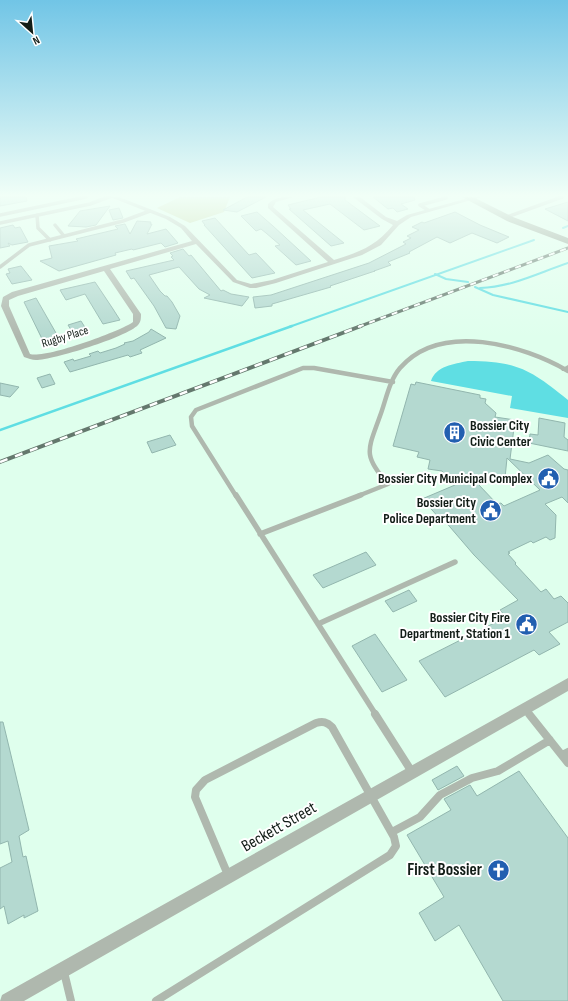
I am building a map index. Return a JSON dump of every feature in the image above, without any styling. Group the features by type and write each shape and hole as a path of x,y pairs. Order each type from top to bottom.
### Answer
{"street":[{"name":"Rugby Place","path":"106,268 137,314 138,320 134,325 119,333 44,357 34,358 27,355 5,306 6,299 15,294 189,244"},
{"path":"200,244 229,276 235,281 250,286 268,284 333,263 374,248 379,244"},
{"path":"311,244 333,263"},
{"name":"Beckett Street","path":"8,1001 568,684"}],"lane":[{"path":"0,267 26,246 35,244"},
{"path":"260,534 388,484 371,465 368,455 392,382 402,367 420,353 440,346 465,342 496,343 519,348 567,369"},
{"path":"392,382 307,367 206,405 192,413 190,420 192,426 260,534 412,772"},
{"path":"318,624 455,562"},
{"path":"525,709 550,740 565,754 568,763"},
{"path":"156,1001 390,855 396,846 392,832 370,796 332,727 323,721 316,722 205,780 196,790 195,797 229,876"},
{"path":"392,832 420,817 440,796 472,778 498,771 550,740"},
{"path":"63,970 71,1001"}],"water":[{"path":"468,361 485,361 511,365 533,374 568,400 568,418 510,408 512,396 431,381 437,372 446,366"}],"building":[{"path":"0,244 8,244 10,246 0,248"},
{"path":"62,244 158,244 115,253 116,255 59,271 40,261 52,258 49,246"},
{"path":"162,244 176,244 165,247"},
{"path":"221,244 239,244 249,255 256,253 275,273 252,278"},
{"path":"278,244 292,244 311,261 296,265 275,246 280,245"},
{"path":"328,244 341,244 331,246"},
{"path":"406,244 424,244 409,252 410,253 388,262 391,265 330,286 331,287 272,304 272,306 255,308 253,297 271,295 369,263"},
{"path":"183,249 189,256 191,255 221,291 223,290 231,294 249,297 242,306 204,298 210,295 199,289 179,267 149,275 160,291 172,302 180,316 176,329 166,328 154,306 134,278 131,279 126,271 174,260 170,253"},
{"path":"21,266 32,280 12,284 6,274 10,273 8,269"},
{"path":"95,282 120,320 103,324 85,294 66,300 60,290"},
{"path":"36,298 60,340 45,345 24,302"},
{"path":"81,321 86,329 83,329 85,332 75,336 68,325"},
{"path":"151,329 166,338 140,350 142,353 130,357 128,355 70,372 64,362 91,356 89,354 98,351 100,353 116,348 125,344 124,343 133,341 149,332"},
{"path":"50,374 55,384 42,388 37,378"},
{"path":"416,382 480,395 480,398 486,399 485,403 496,413 495,417 515,420 510,459 529,463 548,455 564,469 568,470 568,503 562,497 545,504 556,515 555,538 550,540 546,537 533,543 531,541 508,552 516,563 515,564 541,592 546,589 554,599 561,596 568,603 568,622 549,632 560,644 539,655 534,650 445,697 419,661 506,617 500,610 518,600 474,555 444,520 442,521 422,499 455,485 442,471 428,469 430,460 417,457 419,452 393,446 411,384 415,385","holes":["507,458 540,490 504,506 501,503 497,504 479,485 499,477 505,478"]},
{"path":"0,383 19,387 10,397 0,395"},
{"name":"Bossier City Municipal Complex","path":"539,418 565,423 564,437 568,440 568,451 529,443 530,434 538,435"},
{"path":"170,435 176,445 152,453 147,442"},
{"path":"366,552 376,565 323,588 313,575"},
{"path":"409,590 417,601 393,612 385,601"},
{"path":"375,634 407,680 382,692 352,646"},
{"path":"0,722 3,722 29,830 19,836 23,857 26,856 38,911 24,918 24,915 8,924 4,906 0,909 0,868 12,862 8,841 0,844"},
{"path":"457,766 464,776 438,790 432,780"},
{"name":"First Bossier","path":"519,771 568,838 568,1001 503,1001 459,925 435,941 419,913 444,897 407,835 451,810 444,799 470,785 477,796"}],"waterway":[{"path":"436,275 524,244"},
{"path":"480,288 503,285 525,279 568,263"},
{"path":"289,327 436,275"},
{"path":"436,275 446,279 468,282"},
{"path":"475,287 493,295 568,312"},
{"path":"0,430 292,326"}],"railway":[{"path":"358,327 568,248"},
{"path":"0,462 361,326"}],"place":[{"name":"Bossier City Civic Center","path":"455,433"},
{"name":"Bossier City Municipal Complex","path":"548,478"},
{"name":"Bossier City Police Department","path":"491,510"},
{"name":"Bossier City Fire Department, Station 1","path":"526,625"},
{"name":"First Bossier","path":"498,870"}]}
